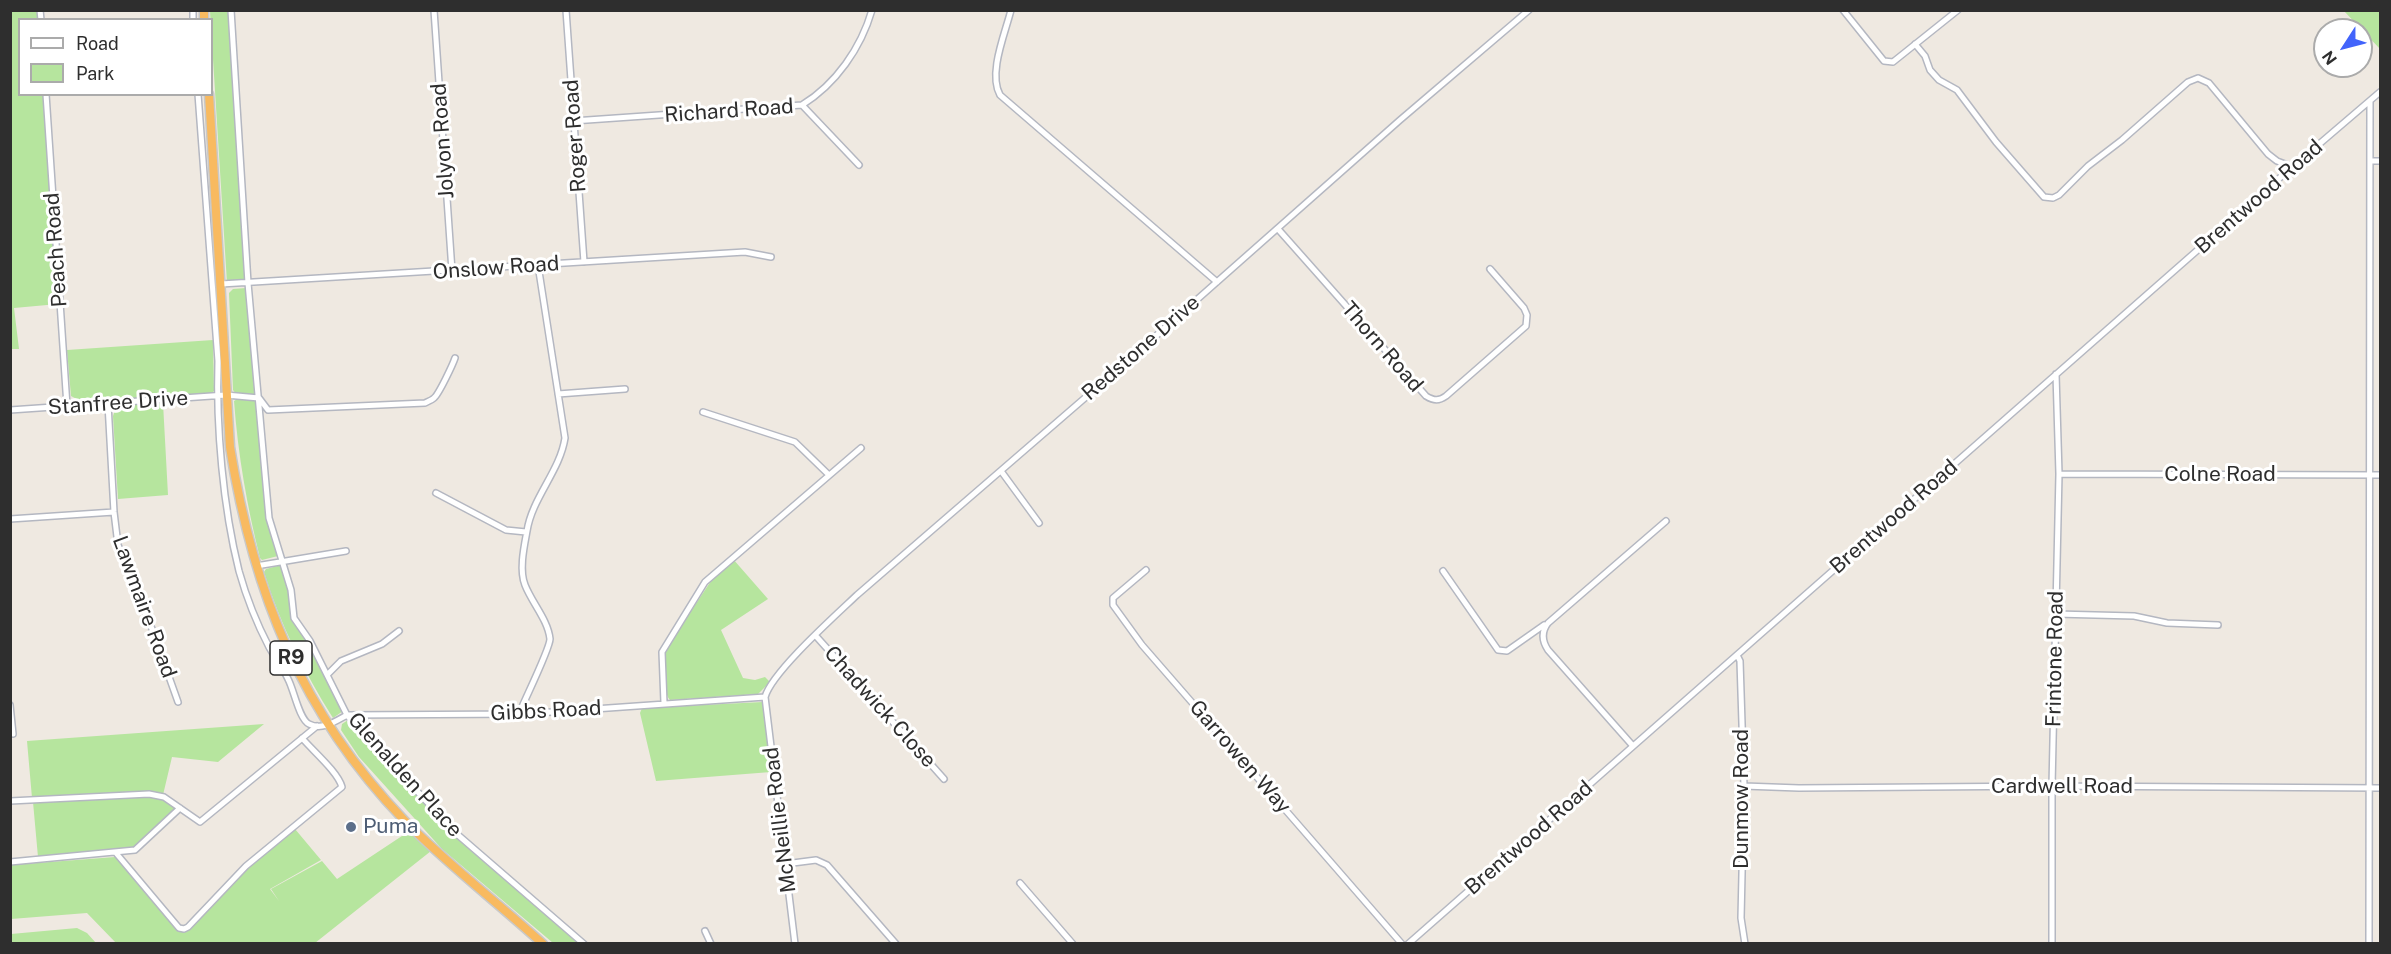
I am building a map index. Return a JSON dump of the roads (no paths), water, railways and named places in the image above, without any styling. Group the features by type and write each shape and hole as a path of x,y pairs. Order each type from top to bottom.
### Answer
{"highway":[{"name":"R9","path":"209,96 221,284 217,301 221,396 239,502 266,598 281,636 328,725 351,759 404,820 437,852 543,944"}],"street":[{"name":"Glenalden Place","path":"231,10 248,283 269,518 291,590 294,618 310,640 347,715 458,835 584,944"},
{"name":"Jolyon Road","path":"434,10 452,271"},
{"name":"Roger Road","path":"566,10 584,262"},
{"path":"802,105 818,93 846,64 858,44 872,10"},
{"path":"1011,10 996,68 995,83 1000,95 1217,282"},
{"name":"Redstone Drive","path":"765,697 774,680 856,595 1529,10"},
{"path":"1843,10 1884,61 1893,62 1958,10"},
{"path":"1915,44 1925,56 1929,70 1939,80 1957,90 1996,142 2044,197 2056,197 2088,166 2122,140 2179,89 2194,79 2201,78 2209,83 2253,138 2277,161 2283,175"},
{"name":"Brentwood Road","path":"1408,944 2380,92"},
{"name":"Peach Road","path":"46,96 67,406"},
{"path":"198,96 217,301"},
{"path":"2369,944 2370,101"},
{"name":"Richard Road","path":"573,121 802,105 859,165"},
{"path":"2277,161 2293,167"},
{"path":"2371,161 2380,161"},
{"path":"206,196 216,204"},
{"name":"Thorn Road","path":"1278,229 1426,396 1436,400 1446,396 1526,326 1527,315 1524,308 1490,269"},
{"name":"Onslow Road","path":"221,284 745,252 771,257"},
{"path":"523,714 522,707 550,642 547,628 523,577 526,532 530,517 563,447 565,438 538,265"},
{"path":"259,398 268,410 425,403 438,393 442,382 453,367 454,358"},
{"name":"Frintone Road","path":"2052,944 2052,786 2059,474 2056,374"},
{"path":"558,394 625,389"},
{"path":"221,396 228,507 240,571 269,646 287,676 301,715 308,723 317,726 328,725"},
{"name":"Stanfree Drive","path":"10,410 221,396 259,398"},
{"name":"Lawmaire Road","path":"108,404 114,512 120,552 148,618 178,702"},
{"path":"704,412 795,442 829,476"},
{"path":"664,703 662,652 705,582 861,448"},
{"path":"1001,471 1039,523"},
{"name":"Colne Road","path":"2059,474 2380,475"},
{"path":"436,493 506,530 526,532"},
{"path":"10,519 114,512"},
{"path":"1443,571 1498,650 1508,651 1548,623 1666,521"},
{"path":"256,566 346,551"},
{"name":"Garrowen Way","path":"1146,570 1113,598 1113,605 1142,645 1402,944"},
{"path":"2056,614 2134,616 2167,623 2218,625"},
{"path":"1548,623 1543,631 1546,647 1633,747"},
{"path":"327,675 341,661 382,644 399,631"},
{"name":"Chadwick Close","path":"815,635 944,778"},
{"name":"Dunmow Road","path":"1737,655 1740,661 1744,786 1742,918 1745,944"},
{"name":"Gibbs Road","path":"328,725 347,715 523,714 765,697"},
{"name":"McNeillie Road","path":"765,697 795,944"},
{"path":"10,705 13,734"},
{"path":"10,801 149,794 164,797 200,822 317,726"},
{"path":"116,853 179,928 188,927 246,866 342,787 325,762 302,738"},
{"name":"Cardwell Road","path":"1744,786 1798,788 2052,786 2217,789 2380,788"},
{"path":"10,862 135,850 180,808"},
{"path":"785,864 806,860 820,861 827,865 896,944"},
{"path":"1020,883 1073,944"},
{"path":"705,931 711,944"}],"place":[{"name":"Puma","path":"351,827"}]}
